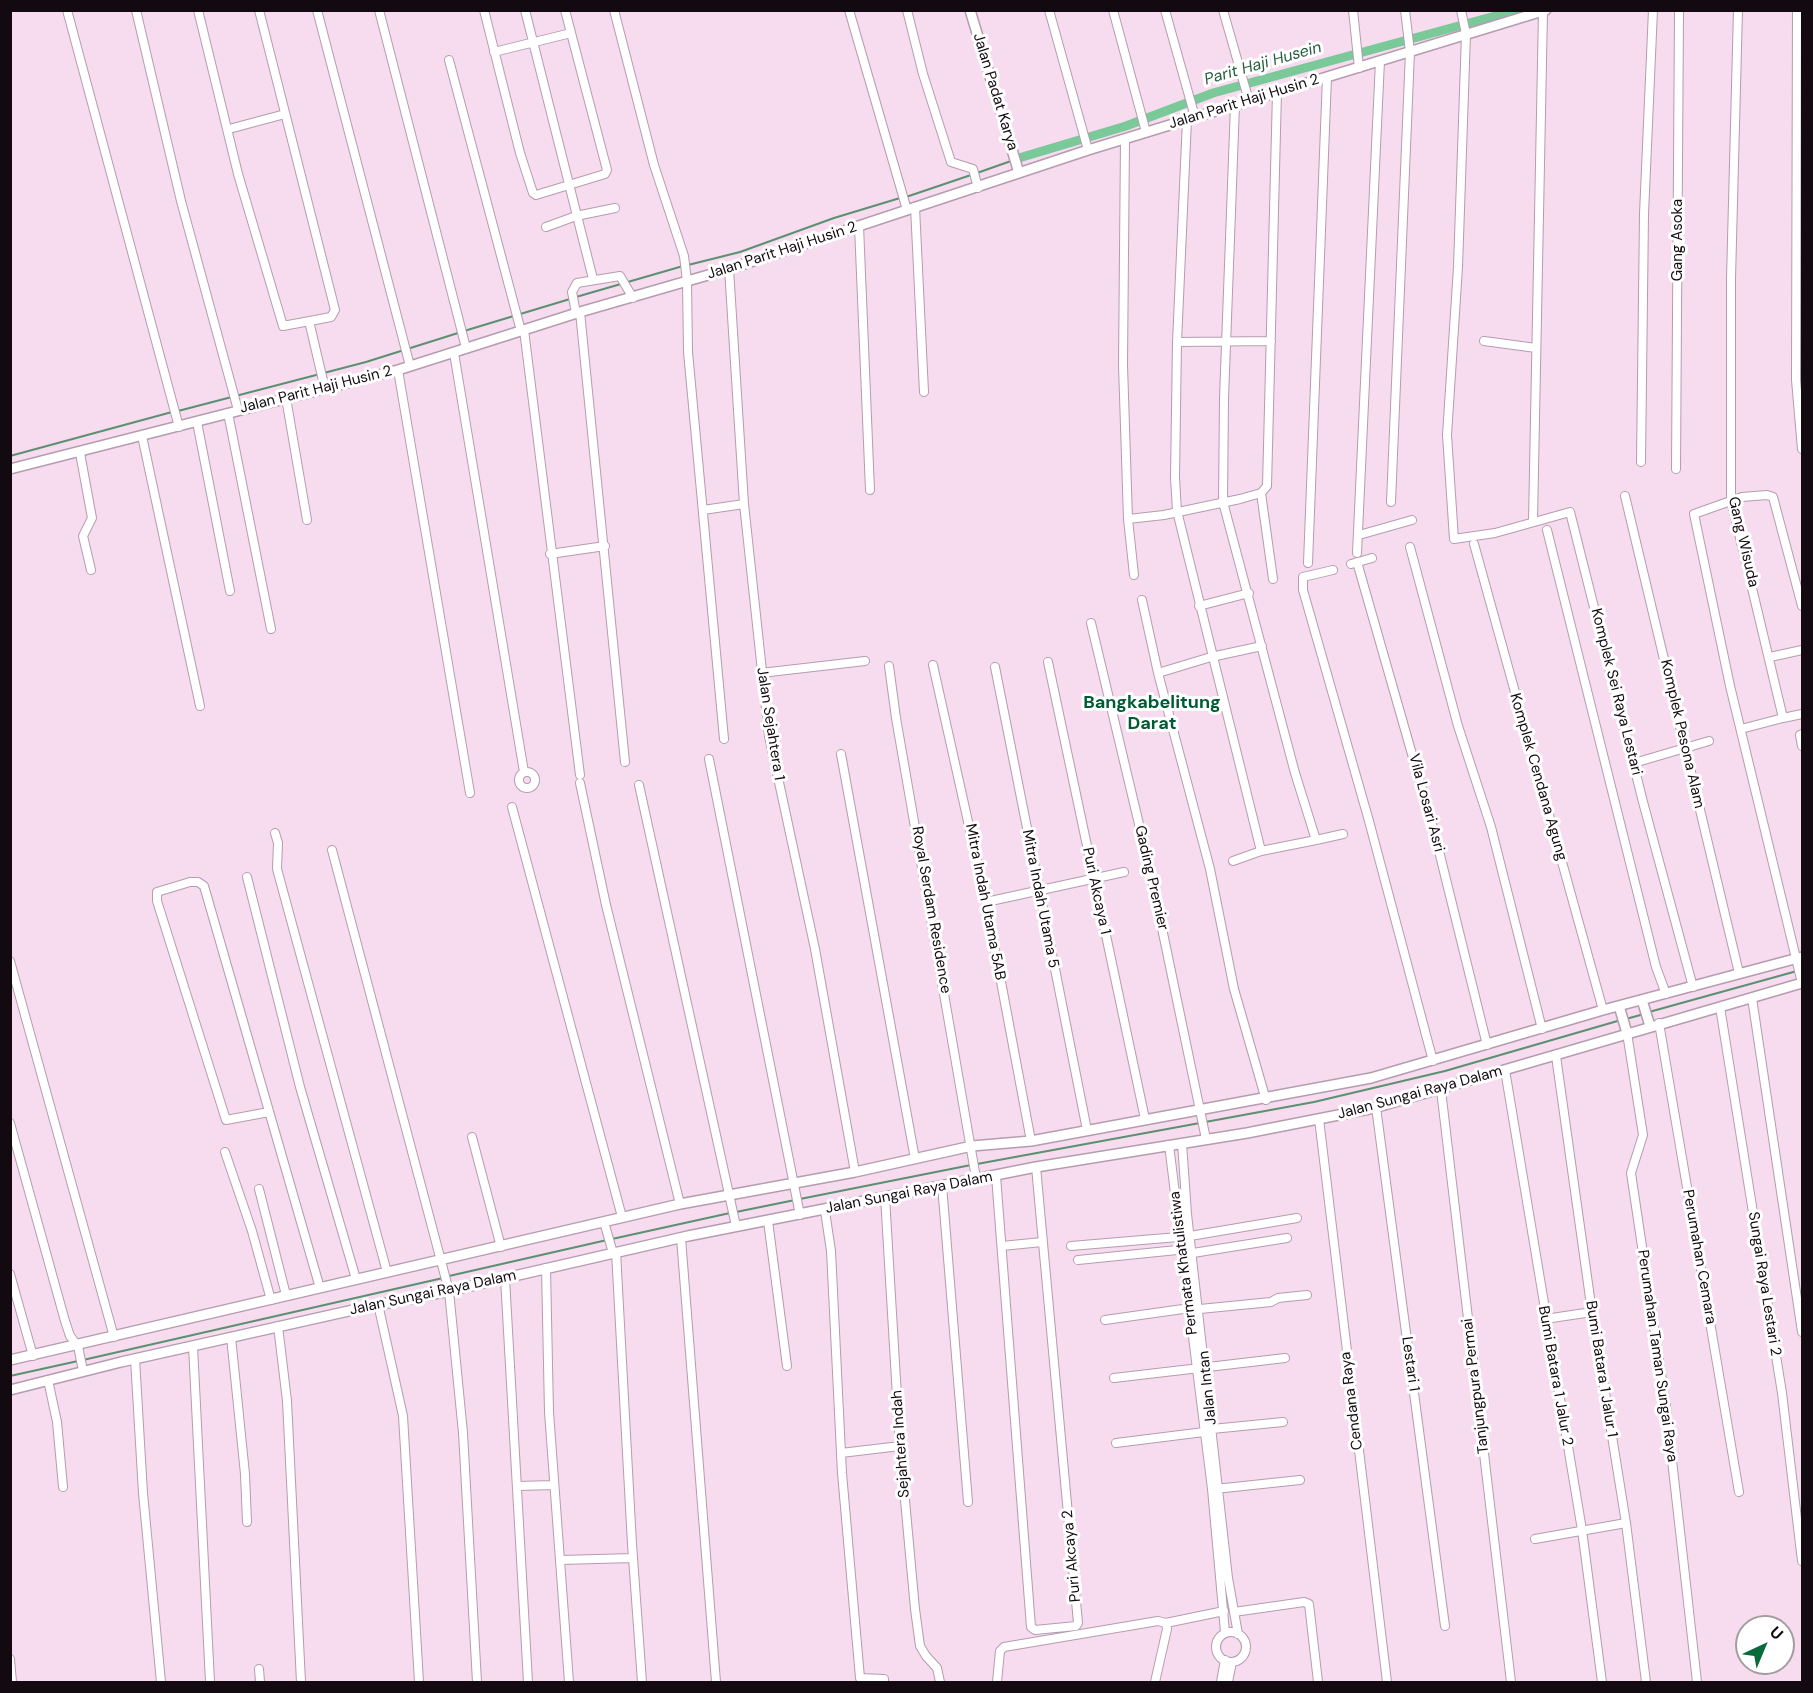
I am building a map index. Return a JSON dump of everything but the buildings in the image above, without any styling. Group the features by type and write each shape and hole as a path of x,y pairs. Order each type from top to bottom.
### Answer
{"street":[{"path":"67,10 179,427"},
{"path":"136,10 181,201 237,406"},
{"path":"198,10 229,129 238,174 280,323 283,326 331,317 335,310 259,10"},
{"path":"317,10 410,366"},
{"path":"379,10 465,345"},
{"path":"484,10 533,193 536,195 605,174 608,170 565,10"},
{"path":"525,10 593,279"},
{"path":"614,10 654,165 684,256 687,281 688,352 724,739"},
{"path":"849,10 901,190 909,206 924,392"},
{"path":"907,10 923,74 951,162 973,169 977,185"},
{"name":"Jalan Padat Karya","path":"970,10 1018,169"},
{"path":"1049,10 1088,150"},
{"path":"1113,10 1146,132"},
{"path":"1165,10 1191,105 1177,342 1175,478 1177,511 1211,657 1262,851"},
{"path":"1223,10 1249,101"},
{"path":"1353,10 1358,59"},
{"path":"1391,502 1409,47 1406,10"},
{"path":"1641,462 1644,214 1653,10"},
{"name":"Gang Asoka","path":"1676,469 1679,10"},
{"name":"Gang Wisuda","path":"1738,10 1731,279 1731,500 1784,718"},
{"path":"1797,10 1796,380 1803,449"},
{"path":"1533,521 1545,11"},
{"name":"Jalan Parit Haji Husin 2","path":"10,469 179,427 228,413 237,406 286,398 324,386 398,370 454,353 465,345 576,310 633,298 729,269 859,226 909,206 977,185 1018,169 1327,77 1358,59 1380,61 1409,47 1522,14 1545,11"},
{"path":"1462,14 1465,31"},
{"name":"Komplek Sei Raya Lestari","path":"1465,31 1458,267 1447,435 1454,539 1495,533 1570,512 1693,987"},
{"path":"494,52 571,33"},
{"path":"449,60 521,327 580,779 606,905 680,1204"},
{"path":"1357,553 1380,61"},
{"path":"1308,563 1327,77"},
{"path":"1128,519 1261,493 1267,486 1277,92"},
{"path":"1235,105 1222,502 1249,593 1295,773 1316,840"},
{"path":"229,129 285,114"},
{"path":"1125,139 1123,365 1128,519 1134,575"},
{"path":"546,227 576,216 615,208"},
{"path":"859,226 870,490"},
{"name":"Jalan Sejahtera 1","path":"729,269 744,504 769,736 815,949 855,1172"},
{"path":"626,762 605,546 572,292 577,283 593,279 621,277 633,298"},
{"path":"309,321 324,386"},
{"path":"1177,342 1271,341"},
{"path":"1484,341 1536,348"},
{"path":"454,353 524,772"},
{"path":"398,370 470,793"},
{"path":"286,398 307,520"},
{"path":"228,413 272,629"},
{"path":"197,422 230,591"},
{"path":"142,436 200,706"},
{"path":"80,453 92,518 83,536 91,570"},
{"path":"1261,493 1273,579"},
{"path":"1802,982 1800,958 1742,729 1694,514 1731,500 1754,495 1773,497 1803,606"},
{"name":"Komplek Pesona Alam","path":"1625,496 1739,973"},
{"path":"703,510 744,504"},
{"path":"1359,535 1412,520"},
{"path":"1547,530 1656,967 1666,993"},
{"name":"Komplek Cendana Agung","path":"1474,544 1603,1010"},
{"path":"550,554 605,546"},
{"path":"1410,547 1458,726 1494,838 1542,1029"},
{"name":"Vila Losari Asri","path":"1372,558 1354,563 1437,843 1487,1045"},
{"path":"1333,570 1303,577 1303,590 1370,821 1432,1061"},
{"path":"1199,606 1249,593"},
{"path":"1142,600 1158,674 1210,868 1234,989 1266,1100"},
{"name":"Gading Premier","path":"1091,623 1149,866 1202,1111 1205,1136"},
{"path":"1158,674 1211,657 1262,646"},
{"path":"1770,657 1803,650"},
{"path":"761,672 865,661"},
{"name":"Puri Akcaya 1","path":"1048,662 1092,879 1145,1119"},
{"name":"Mitra Indah Utama 5AB","path":"933,665 986,902 1031,1141"},
{"name":"Royal Serdam Residence","path":"890,666 896,718 975,1175"},
{"name":"Mitra Indah Utama 5","path":"995,667 1038,892 1088,1130"},
{"path":"1742,729 1803,714"},
{"path":"1803,734 1800,735 1803,746"},
{"path":"1634,763 1709,741"},
{"path":"841,754 915,1159"},
{"path":"710,759 791,1184 799,1213"},
{"path":"639,785 735,1223"},
{"path":"512,807 622,1217"},
{"path":"275,833 278,843 277,868 387,1272"},
{"path":"1233,861 1262,851 1343,834"},
{"path":"332,850 448,1287 464,1433 477,1683"},
{"path":"986,902 1124,872"},
{"path":"247,877 300,1087 356,1279"},
{"path":"269,1112 226,1120 157,901 157,892 190,882 201,884 269,1112 320,1288"},
{"path":"10,1360 79,1349 114,1337 286,1295 606,1226 622,1217 680,1204 915,1159 1266,1100 1371,1078 1603,1010 1620,1011 1666,993 1800,958"},
{"path":"10,961 114,1337"},
{"name":"Jalan Sungai Raya Dalam","path":"10,1390 83,1368 194,1346 448,1287 505,1278 614,1251 681,1238 735,1223 768,1221 799,1213 825,1211 942,1185 975,1175 996,1176 1036,1167 1182,1143 1205,1136 1319,1119 1376,1107 1556,1056 1652,1023 1720,1007 1802,982"},
{"path":"1752,998 1803,1332"},
{"path":"1643,1003 1652,1023"},
{"name":"Sungai Raya Lestari 2","path":"1720,1007 1782,1393 1803,1561"},
{"path":"1620,1011 1626,1031"},
{"name":"Perumahan Cemara","path":"1652,1023 1738,1492"},
{"name":"Perumahan Taman Sungai Raya","path":"1626,1031 1643,1135 1631,1173 1666,1407 1697,1683"},
{"name":"Bumi Batara 1 Jalur 1","path":"1556,1056 1592,1312 1626,1523 1646,1683"},
{"name":"Bumi Batara 1 Jalur 2","path":"1505,1070 1582,1530 1602,1683"},
{"name":"Tanjungpura Permai","path":"1441,1090 1511,1683"},
{"name":"Lestari 1","path":"1376,1107 1445,1623"},
{"name":"Cendana Raya","path":"1319,1119 1387,1683"},
{"path":"10,1123 65,1321 70,1336 79,1349 83,1368"},
{"path":"472,1137 501,1247"},
{"name":"Jalan Intan","path":"1182,1143 1186,1236 1193,1250 1200,1309 1206,1370 1208,1430"},
{"name":"Permata Khatulistiwa","path":"1169,1145 1186,1236 1183,1249 1196,1370 1208,1430 1215,1489 1225,1632"},
{"path":"225,1152 252,1231 271,1300"},
{"name":"Puri Akcaya 2","path":"996,1176 1031,1629 1076,1626 1078,1623 1077,1601 1036,1167"},
{"path":"942,1185 968,1502"},
{"path":"259,1189 286,1295"},
{"name":"Sejahtera Indah","path":"885,1197 900,1446 920,1646 937,1668 940,1683"},
{"path":"825,1211 831,1251 841,1453 861,1678 884,1679 884,1683"},
{"path":"1071,1246 1186,1236 1297,1218"},
{"path":"768,1221 787,1366"},
{"path":"606,1226 614,1251 642,1683"},
{"path":"681,1238 716,1683"},
{"path":"1078,1260 1183,1249 1193,1250 1287,1238"},
{"path":"1002,1246 1042,1242"},
{"path":"546,1268 549,1412 568,1683"},
{"path":"10,1275 33,1356"},
{"path":"505,1278 528,1683"},
{"path":"1200,1309 1271,1302 1278,1298 1307,1294"},
{"path":"378,1304 403,1416 419,1683"},
{"path":"1106,1320 1190,1308"},
{"path":"1545,1319 1592,1312"},
{"path":"278,1326 287,1401 301,1683"},
{"path":"231,1337 245,1474 247,1522"},
{"path":"194,1346 210,1683"},
{"path":"1114,1378 1206,1370 1285,1358"},
{"path":"135,1359 143,1493 161,1683"},
{"path":"48,1380 57,1422 63,1487"},
{"path":"1116,1443 1283,1422"},
{"path":"841,1453 900,1446"},
{"path":"1238,1634 1215,1489 1300,1480"},
{"path":"518,1486 554,1485"},
{"path":"1535,1539 1626,1523"},
{"path":"561,1560 633,1557"},
{"path":"1234,1612 1304,1602 1309,1604 1318,1683"},
{"path":"997,1683 1000,1651 1004,1647 1136,1624 1158,1621 1166,1623 1224,1611"},
{"path":"1155,1683 1166,1623"},
{"path":"1225,1632 1238,1634 1244,1639 1246,1649 1241,1658 1228,1661 1219,1656 1216,1647 1218,1638 1225,1632"},
{"path":"10,1659 12,1683"},
{"path":"1221,1683 1228,1661"},
{"path":"1228,1661 1228,1683"},
{"path":"259,1669 260,1683"}],"waterway":[{"name":"Parit Haji Husein","path":"1019,158 1126,126 1213,93 1517,10"},
{"path":"977,173 1011,161"},
{"path":"906,197 971,175"},
{"path":"688,265 740,252 834,218 900,198"},
{"path":"576,297 683,266"},
{"path":"464,331 570,299"},
{"path":"178,411 366,362 458,333"},
{"path":"10,456 172,412"},
{"path":"1649,1012 1797,971"},
{"path":"1626,1019 1644,1014"},
{"path":"977,1164 1314,1102 1445,1071 1621,1020"},
{"path":"800,1199 971,1165"},
{"path":"736,1212 795,1200"},
{"path":"612,1239 730,1213"},
{"path":"449,1276 607,1240"},
{"path":"83,1360 443,1278"},
{"path":"10,1376 78,1361"}],"district":[{"name":"Bangkabelitung Darat","path":"1152,713"}]}
